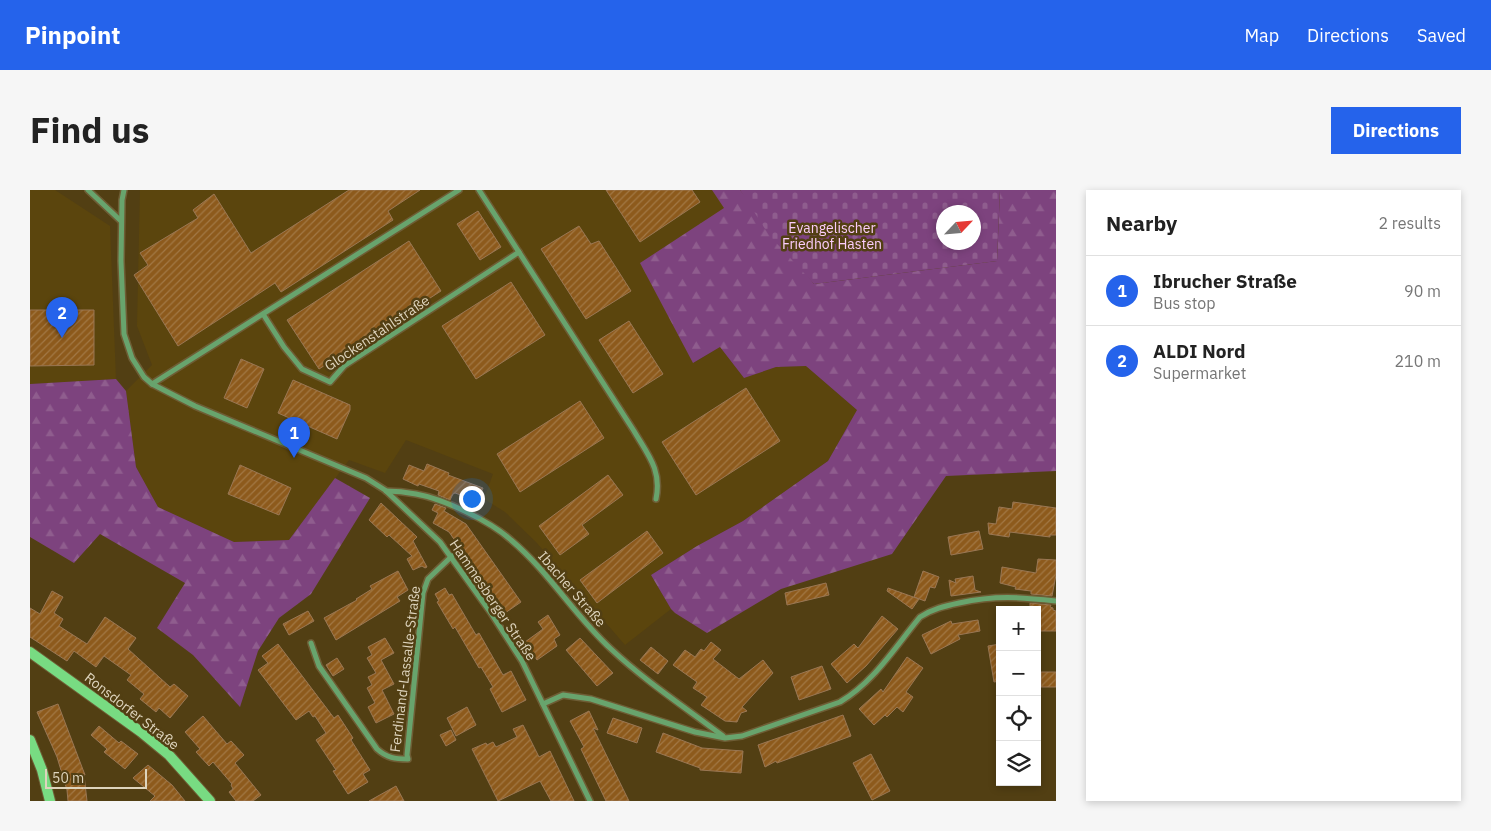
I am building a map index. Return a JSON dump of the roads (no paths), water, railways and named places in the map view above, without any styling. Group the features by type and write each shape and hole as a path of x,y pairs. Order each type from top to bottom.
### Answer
{"main road":[{"name":"Ronsdorfer Straße","path":"30,652 141,732 169,755 210,801"},
{"path":"30,740 42,770 50,801"}],"street":[{"path":"88,190 121,221"},
{"name":"Hammesberger Straße","path":"124,190 121,221 124,334 132,358 144,378 152,384 204,410 366,478 385,490 425,527 452,556 522,661 590,801"},
{"path":"152,384 458,190"},
{"path":"479,190 634,431 655,468 659,484 656,499"},
{"name":"Glockenstahlstraße","path":"263,314 284,347 302,369 330,382 344,366 519,252"},
{"name":"Ibacher Straße","path":"385,490 417,494 458,508 511,539 593,632 612,650 725,738"},
{"name":"Ferdinand-Lassalle-Straße","path":"311,643 319,666 377,749 384,755 393,758 408,759 406,755 424,593 428,579 452,556"},
{"path":"543,704 563,695 591,699 695,732 725,738 754,733 840,702 851,696 872,678 920,617 926,613 941,607 993,597 1019,597 1056,601"}],"place":[{"name":"ALDI Nord","path":"62,338"},
{"name":"Ibrucher Straße","path":"294,458"}],"park label":[{"name":"Evangelischer Friedhof Hasten","path":"832,236"}]}
